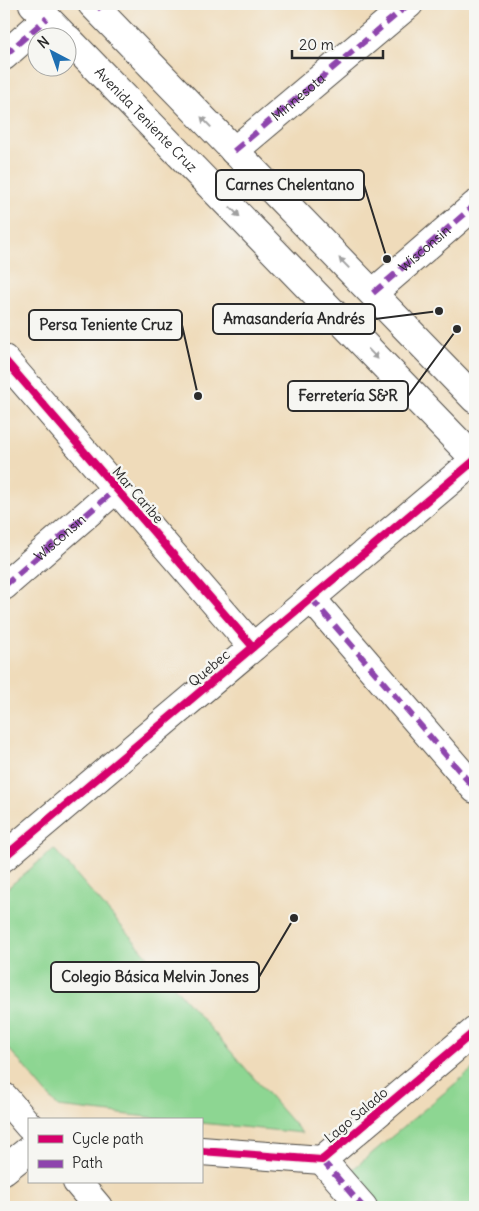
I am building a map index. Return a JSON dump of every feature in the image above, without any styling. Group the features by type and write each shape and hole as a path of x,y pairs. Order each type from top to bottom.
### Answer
{"street":[{"name":"Minnesota","path":"234,151 408,4"},
{"path":"97,5 234,151 475,399"},
{"path":"4,56 40,11"},
{"name":"Avenida Teniente Cruz","path":"40,11 57,28"},
{"name":"Avenida Teniente Cruz","path":"78,49 475,460"},
{"name":"Wisconsin","path":"373,293 475,205"},
{"name":"Mar Caribe","path":"4,359 253,647"},
{"name":"Quebec","path":"4,857 475,460"},
{"name":"Wisconsin","path":"4,586 116,489"},
{"path":"311,598 475,789"},
{"name":"Lago Salado","path":"202,1151 322,1160 475,1031"},
{"path":"4,1098 28,1125"},
{"path":"4,1170 28,1151"},
{"path":"322,1160 363,1207"},
{"path":"79,1184 98,1207"}],"green space":[{"path":"54,849 302,1133 202,1123 202,1118 157,1118 58,1107 4,1043 4,891"},
{"path":"475,1067 475,1207 374,1207 346,1175"}],"marked path":[{"path":"97,9 103,4"},
{"path":"234,151 409,4"},
{"path":"4,56 47,18"},
{"path":"373,293 475,205"},
{"path":"4,586 116,489"},
{"path":"311,598 475,789"},
{"path":"322,1160 363,1207"}],"cycle path":[{"path":"4,359 253,647"},
{"path":"4,857 475,460"},
{"path":"202,1151 322,1160 475,1031"}],"place":[{"name":"Carnes Chelentano","path":"387,259"},
{"name":"Amasandería Andrés","path":"439,311"},
{"name":"Ferretería S&R","path":"457,329"},
{"name":"Persa Teniente Cruz","path":"198,396"},
{"name":"Colegio Básica Melvin Jones","path":"294,918"}]}
